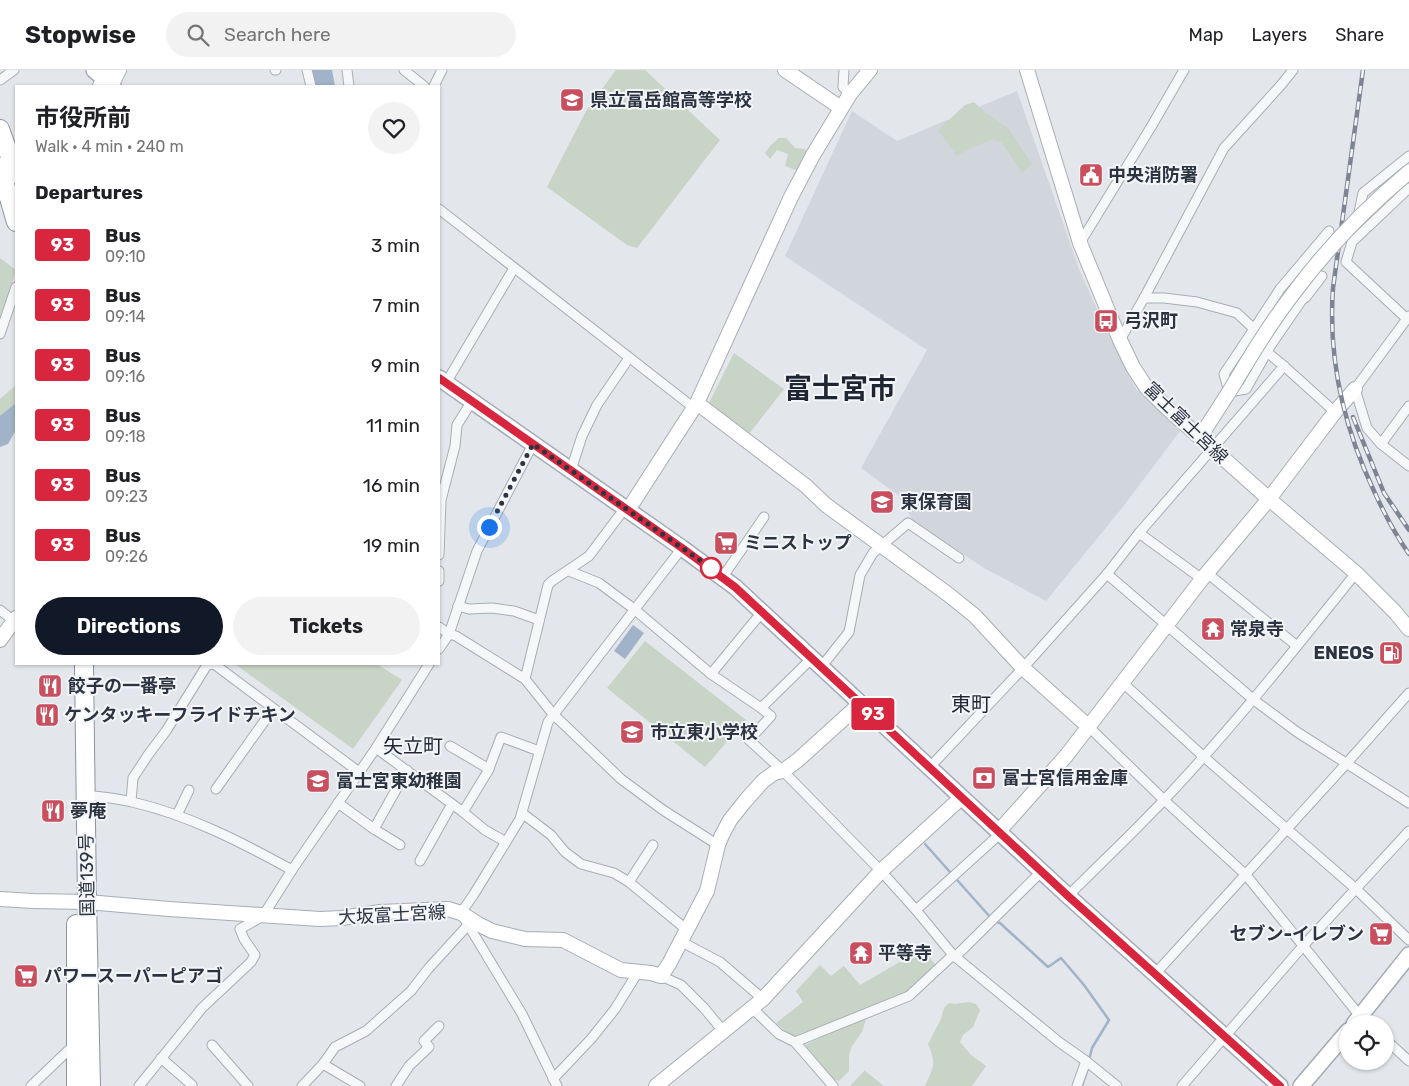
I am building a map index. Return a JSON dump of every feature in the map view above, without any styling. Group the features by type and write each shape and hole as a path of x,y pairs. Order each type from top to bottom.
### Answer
{"highway":[{"path":"0,129 15,171"},
{"path":"0,167 15,217"},
{"name":"国道139号","path":"73,665 81,901 91,1086"},
{"name":"国道139号","path":"76,1086 86,795 84,665"}],"main road":[{"path":"441,379 722,578 817,662 1068,896 1280,1086"},
{"path":"1364,1015 1409,955"},
{"path":"1301,1086 1339,1042"}],"street":[{"path":"0,80 14,70"},
{"path":"106,80 119,70"},
{"path":"307,70 310,85"},
{"path":"347,70 349,85"},
{"path":"404,70 423,85"},
{"path":"434,85 442,70"},
{"path":"785,70 841,108"},
{"path":"844,70 843,87 850,94"},
{"path":"525,679 548,585 589,556 627,509 696,406 791,197 841,108 870,70"},
{"name":"富士富士宮線","path":"1027,70 1080,243 1120,340 1133,367 1146,387 1268,499 1356,573 1396,612 1409,628"},
{"path":"1080,243 1184,70"},
{"path":"1120,340 1224,148 1281,85 1292,70"},
{"path":"916,910 1000,832 1066,756 1204,576 1268,499 1408,317 1346,262 1363,193 1409,156"},
{"path":"1200,437 1264,335 1296,290 1323,256 1362,214 1409,172"},
{"path":"1352,242 1409,188"},
{"path":"440,210 629,358 806,486 826,505 975,616 1023,668 1089,727 1164,800 1246,875 1355,1015"},
{"path":"1229,392 1224,374 1280,289 1329,231"},
{"path":"441,379 514,268"},
{"path":"1229,392 1246,389 1302,300 1322,276"},
{"path":"0,334 15,290"},
{"path":"1144,298 1164,298 1197,302 1237,313 1254,329"},
{"path":"1268,353 1335,412"},
{"path":"571,470 582,436 597,405 629,358"},
{"path":"930,768 1107,574 1139,533 1284,366"},
{"path":"1354,389 1366,428 1381,444 1409,466"},
{"path":"440,528 441,500 455,446 457,425 472,401"},
{"path":"1381,444 1409,406"},
{"path":"440,648 449,634 476,551 533,444"},
{"path":"722,578 764,517"},
{"path":"761,708 817,662 849,632 860,575 872,553 908,523 959,558"},
{"path":"1139,533 1204,576 1297,646"},
{"path":"302,1086 323,1064 335,1047 366,1031 411,991 464,919 522,813 548,722 682,548"},
{"path":"569,571 599,583 634,609 711,674 771,716 749,740 783,771 881,871 954,956 1059,1042 1086,1060 1117,1086"},
{"path":"1068,896 1204,757 1254,700 1356,573"},
{"path":"1107,574 1254,700 1297,732 1409,803"},
{"path":"458,606 469,609 492,608 514,611 539,620"},
{"path":"0,610 15,620 0,640"},
{"path":"711,674 762,612"},
{"path":"440,628 525,679 553,714 621,779 663,810 718,845"},
{"path":"132,801 133,778 166,731 207,665"},
{"path":"214,665 359,772"},
{"path":"152,1086 142,1082 202,1008 251,962 255,955 240,929 263,916 429,665"},
{"path":"1123,683 1204,757 1356,889 1409,940"},
{"path":"1155,974 1409,693"},
{"path":"724,1032 681,985 661,976 707,892 718,845 730,820 763,781 774,773 783,771 861,703"},
{"path":"216,789 274,708"},
{"path":"463,812 489,769 501,737 539,752"},
{"path":"450,746 489,769"},
{"path":"376,748 485,830 506,842"},
{"path":"374,829 407,770"},
{"path":"177,815 189,790"},
{"path":"86,795 132,801 177,815 242,843 292,870"},
{"path":"656,1086 757,1003 881,871 962,797"},
{"path":"338,802 400,846"},
{"path":"420,861 452,804"},
{"path":"522,813 551,834 565,852 581,864 614,873 628,882 684,936 720,962 757,1003 779,1034 795,1042 833,1086"},
{"path":"1182,1086 1303,946 1409,831"},
{"path":"628,882 653,845"},
{"path":"795,1042 909,996 954,956 1042,871"},
{"name":"大坂富士宮線","path":"0,899 81,901 263,916 327,918 380,912 448,909 464,919 492,931 525,939 564,940 621,970 661,976"},
{"path":"464,919 522,1014 555,1083 615,1009 638,972"},
{"path":"396,1086 409,1066 429,1047 424,1041 439,1026"},
{"path":"31,1086 76,1043"},
{"path":"212,1044 248,1086"},
{"path":"1394,1047 1409,1061"},
{"path":"162,1058 192,1085"},
{"path":"1077,1086 1086,1060"},
{"path":"323,1064 360,1086"}],"shaded area":[{"path":"1017,91 1079,269 1105,327 1136,389 1180,431 1122,508 1046,601 984,568 913,521 898,495 861,468 927,350 785,256 852,111 897,141"}],"green space":[{"path":"616,70 645,70 720,140 637,248 627,245 547,187 586,111"},
{"path":"974,102 1008,128 1032,164 1022,173 1002,143 993,139 957,156 938,130 965,105"},
{"path":"779,138 786,138 795,148 804,149 810,153 798,171 785,166 788,154 777,150 770,159 765,153"},
{"path":"0,258 15,269 15,273 0,321"},
{"path":"734,353 784,389 749,434 708,405"},
{"path":"15,386 15,416 0,433 0,399"},
{"path":"645,641 746,720 705,767 607,688"},
{"path":"236,665 379,665 402,680 353,749"},
{"path":"922,949 936,965 908,992 795,1039 776,1023 803,1002 796,991 820,965 831,976 844,966 860,985"},
{"path":"969,1002 976,1004 980,1010 973,1027 963,1035 960,1042 971,1055 986,1066 972,1086 925,1086 933,1066 928,1044 941,1019 944,1008 949,1003"},
{"path":"866,1019 862,1032 852,1046 849,1055 849,1071 839,1081 833,1079 805,1045 845,1025"},
{"path":"865,1071 884,1086 850,1086"}],"water":[{"path":"312,70 332,70 335,85 316,85"},
{"path":"15,404 15,432 8,444 0,447 0,416"},
{"path":"633,625 644,633 625,659 614,651"}],"waterway":[{"path":"925,844 991,918"},
{"path":"995,922 1000,923 1048,967 1061,958 1084,985 1109,1020 1092,1048 1089,1060"},
{"path":"1082,1086 1088,1068"}],"railway":[{"path":"1363,70 1333,288 1333,340 1340,392 1354,443 1382,507 1394,531 1409,554"},
{"path":"1353,417 1384,493 1409,530"}],"bus line":[{"name":"93","path":"440,379 735,587 1068,896 1280,1086"}],"place":[{"name":"県立富岳館高等学校","path":"572,100"},
{"name":"中央消防署","path":"1091,175"},
{"name":"弓沢町","path":"1106,321"},
{"name":"東保育園","path":"882,502"},
{"name":"ミニストップ","path":"726,543"},
{"name":"常泉寺","path":"1213,629"},
{"name":"ENEOS","path":"1391,653"},
{"name":"餃子の一番亭","path":"50,686"},
{"name":"ケンタッキーフライドチキン","path":"47,715"},
{"name":"市立東小学校","path":"632,732"},
{"name":"富士宮信用金庫","path":"984,778"},
{"name":"富士宮東幼稚園","path":"318,781"},
{"name":"夢庵","path":"53,811"},
{"name":"セブン-イレブン","path":"1381,934"},
{"name":"平等寺","path":"861,953"},
{"name":"パワースーパーピアゴ","path":"26,976"}],"district":[{"name":"富士宮市","path":"840,388"},
{"name":"東町","path":"971,704"},
{"name":"矢立町","path":"413,746"}],"route":[{"path":"489,527 533,444 711,568"}]}
